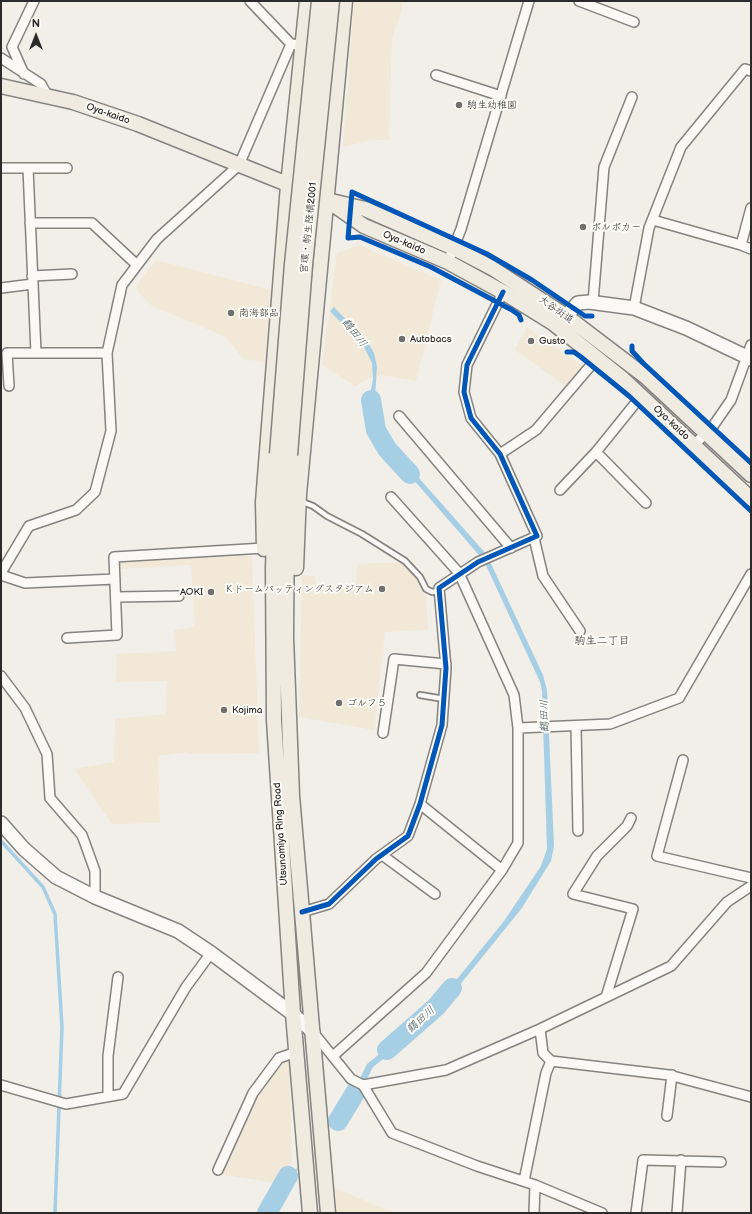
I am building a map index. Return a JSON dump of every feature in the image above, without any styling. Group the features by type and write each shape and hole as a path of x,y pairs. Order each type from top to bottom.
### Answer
{"main road":[{"path":"279,637 264,587 263,502 288,185 297,44 307,1"},
{"name":"宮環・駒生陸橋2001","path":"283,454 292,264 319,1"},
{"name":"宮環・駒生陸橋2001","path":"283,454 305,265 332,1"},
{"path":"279,637 295,590 299,500 344,1"},
{"name":"Oya-kaido","path":"1,86 47,95 93,108 138,124 327,200 364,226 448,262 503,292 553,323 598,357 642,395 751,499"},
{"name":"大谷街道","path":"327,200 365,210 454,248 492,268 566,316 646,377 751,475"},
{"name":"Utsunomiya Ring Road","path":"283,454 287,518 279,637 277,788 293,1014 310,1213"},
{"name":"Utsunomiya Ring Road","path":"279,637 328,1213"}],"street":[{"path":"24,74 12,47 34,1"},
{"path":"115,579 25,583 2,571 29,526 76,510 95,492 111,431 107,353 122,285 157,239 239,165 297,44 250,1"},
{"path":"448,262 454,248 530,1"},
{"path":"579,1 634,22"},
{"path":"1,58 41,84 47,95"},
{"path":"634,308 652,220 681,147 745,69 751,71"},
{"path":"436,75 501,96"},
{"path":"593,302 604,167 632,97"},
{"path":"1,168 67,168"},
{"path":"28,168 36,353"},
{"path":"741,245 751,208"},
{"path":"652,220 751,249"},
{"path":"30,223 92,223 137,265"},
{"path":"1,288 33,280 72,274"},
{"path":"503,292 468,365 464,392 471,418 500,454 537,536 534,538 543,576 580,631"},
{"path":"566,316 578,303 593,302 634,308 686,328 749,359"},
{"path":"694,445 706,433 731,400 749,359 751,345"},
{"path":"9,386 7,353 107,353"},
{"path":"500,454 536,430 598,357"},
{"path":"560,490 596,452 642,395"},
{"path":"399,416 511,548"},
{"path":"596,452 646,503"},
{"path":"333,1056 426,973 502,870 518,842 518,728 514,695 459,573 391,497"},
{"path":"302,912 329,904 382,855 408,836 420,804 442,725 446,664 439,588 459,573 478,562 534,538"},
{"path":"67,638 117,634 114,557 264,548"},
{"path":"518,728 610,724 680,698 751,574"},
{"path":"116,597 179,596"},
{"path":"383,733 394,659 446,664"},
{"path":"1,676 25,708 47,754 50,798 82,835 95,871 95,897"},
{"path":"576,726 578,832"},
{"path":"683,760 657,856 751,877"},
{"path":"420,804 502,870"},
{"path":"606,997 633,909 573,894 597,856 627,826 631,818"},
{"path":"1,823 24,849 56,877 95,897 178,931 211,953 293,1014 313,1032 352,1079 363,1085 392,1133 477,1166 535,1185 602,1213"},
{"path":"382,855 435,894"},
{"path":"363,1085 446,1070 540,1029 671,966 751,877"},
{"path":"1,1085 66,1104 123,1094 186,987 211,953"},
{"path":"108,1096 108,1056 118,977"},
{"path":"540,1029 543,1052 551,1061 672,1075 751,1097"},
{"path":"218,1170 253,1093 279,1058 296,1052"},
{"path":"524,1181 546,1073 551,1061"},
{"path":"667,1116 672,1075"},
{"path":"636,1213 643,1160 721,1162"},
{"path":"677,1213 681,1160"},
{"path":"534,1213 535,1185"}],"lane":[{"path":"299,500 313,506 326,516 362,534 405,561 420,577 426,589 432,592 439,592"},
{"path":"420,695 444,699"}],"shaded area":[{"path":"354,1 402,1 402,10 392,37 389,140 371,140 343,147"},
{"path":"359,245 441,280 416,381 382,375 367,379 355,386 322,365 337,253"},
{"path":"156,260 271,290 264,362 243,359 226,337 152,306 138,292 137,285"},
{"path":"527,327 585,368 568,388 515,350"},
{"path":"226,554 252,556 259,753 192,754 187,752 158,756 160,823 112,824 74,769 114,762 115,719 166,714 167,681 116,682 117,654 176,651 174,630 195,627 191,565 118,569 117,560"},
{"path":"402,562 414,573 426,598 428,630 385,632 374,730 299,717 302,575 315,576 316,588 356,586 357,564"},
{"path":"281,1059 289,1060 292,1161 275,1183 220,1174 255,1094"},
{"path":"335,1188 392,1212 337,1213"}],"water":[{"path":"334,307 368,343 374,353 377,367 374,411 378,423 396,452 487,555 543,675 547,690 554,846 551,861 522,908 437,1013 420,1030 373,1067 344,1126 338,1123 367,1064 428,1015 504,921 541,866 547,849 542,691 540,682 484,561 393,456 372,421 369,401 373,379 372,363 364,347 330,311"},
{"path":"297,1168 297,1174 284,1190 276,1213 269,1213 284,1180"}],"waterway":[{"name":"鶴田川","path":"371,400 376,430 387,449 410,474"},
{"path":"1,841 43,887 55,914 62,1027 55,1213"},
{"name":"鶴田川","path":"387,1050 436,1007 452,988"},
{"name":"鶴田川","path":"338,1121 358,1088"},
{"name":"鶴田川","path":"267,1213 288,1176"}],"cycle path":[{"path":"521,320 519,315 512,310 431,267 360,237 348,238 352,192 487,254 532,280 585,316 592,316"},
{"path":"302,912 329,904 376,859 408,836 420,804 442,725 446,668 439,588 478,562 537,536 500,454 471,418 464,392 467,365 503,292"},
{"path":"632,346 632,351 643,363 751,463"},
{"path":"567,352 574,352 629,396 751,511"}],"place":[{"name":"駒生幼稚園","path":"459,105"},
{"name":"ボルボカー","path":"583,227"},
{"name":"南海部品","path":"231,313"},
{"name":"Autobacs","path":"402,339"},
{"name":"Gusto","path":"531,341"},
{"name":"Ｋドームバッティングスタジアム","path":"382,589"},
{"name":"AOKI","path":"211,592"},
{"name":"ゴルフ５","path":"339,703"},
{"name":"Kojima","path":"224,710"}],"district":[{"name":"駒生二丁目","path":"602,641"}]}
